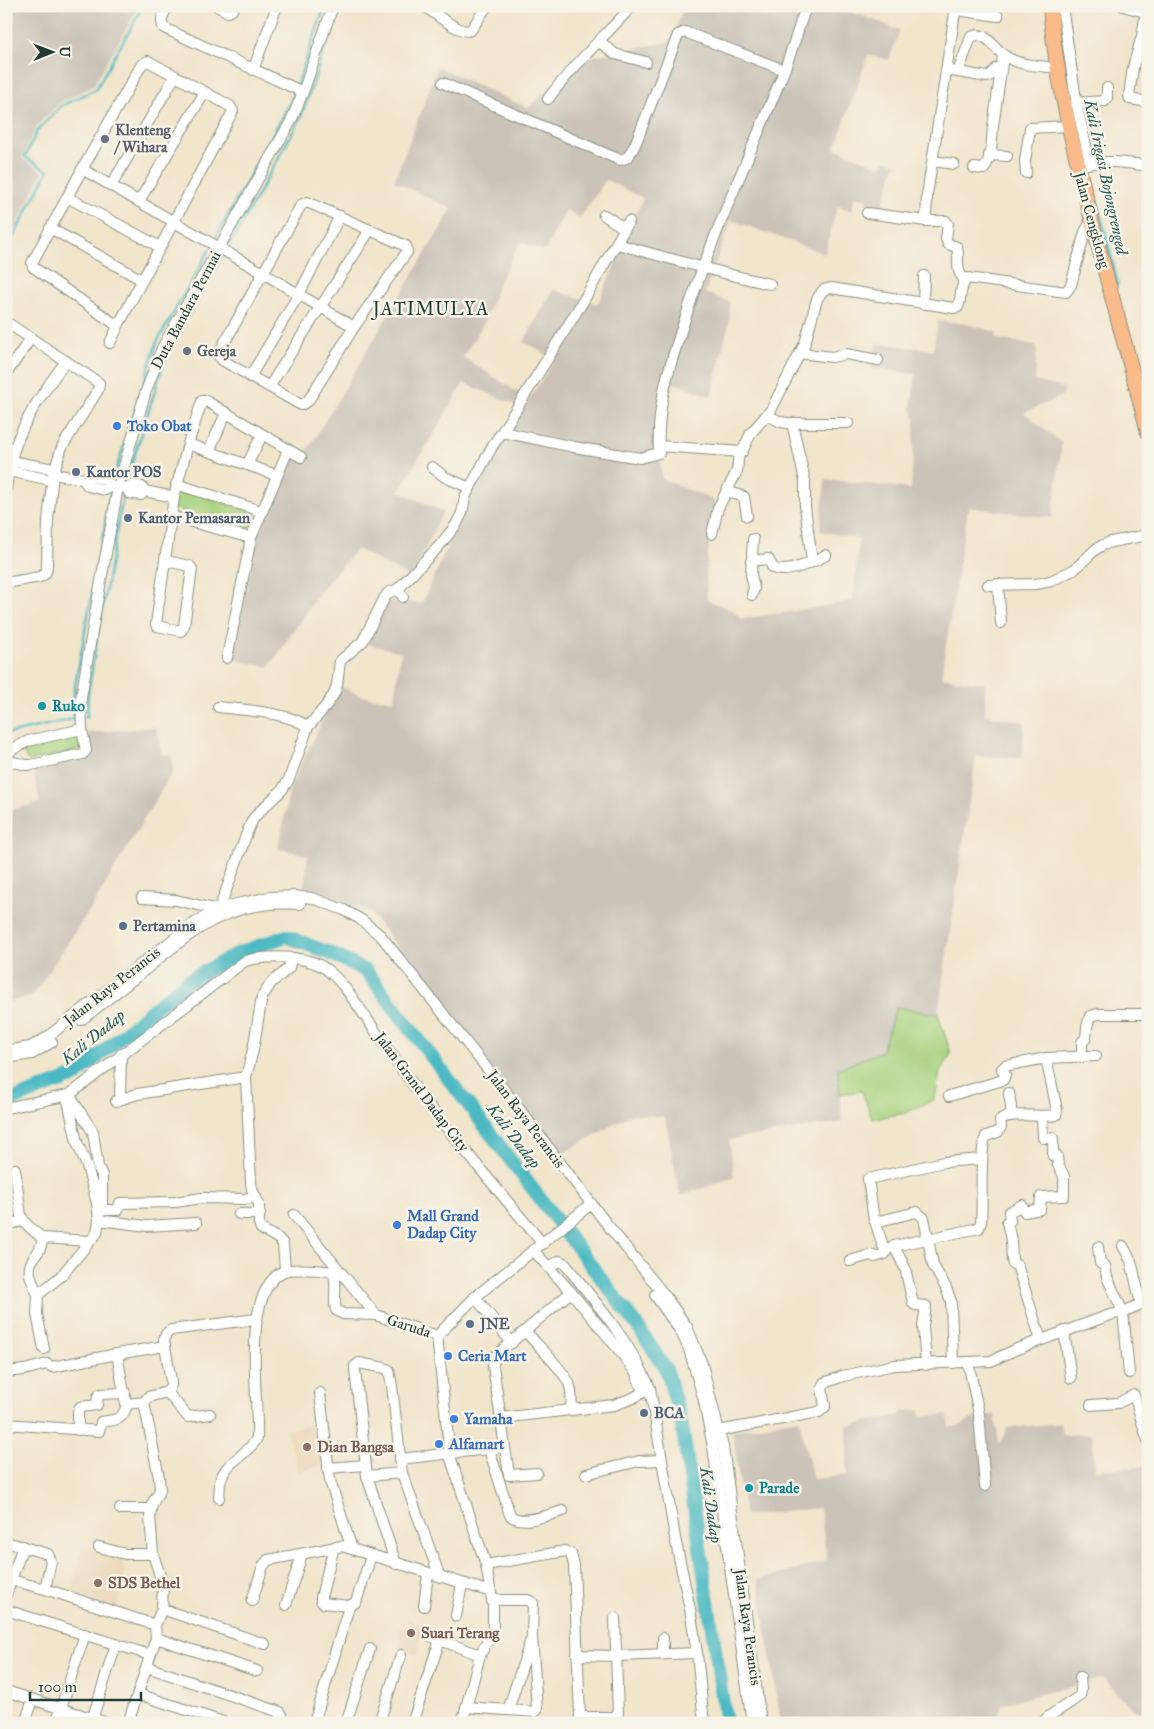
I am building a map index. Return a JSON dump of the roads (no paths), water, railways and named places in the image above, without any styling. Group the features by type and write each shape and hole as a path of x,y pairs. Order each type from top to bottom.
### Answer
{"main road":[{"name":"Jalan Cengklong","path":"1057,13 1062,53 1058,68 1072,106 1069,126 1084,164 1092,222 1148,432"}],"street":[{"path":"168,6 161,21 164,28 297,89"},
{"path":"217,6 228,12 234,6"},
{"path":"253,70 277,6"},
{"name":"Duta Bandara Permai","path":"6,762 18,761 32,765 83,754 86,751 81,721 81,698 118,487 154,366 162,348 291,121 297,89 332,6"},
{"path":"424,6 438,10 462,31 467,32 471,30 487,6"},
{"path":"548,99 565,76 600,42 632,6"},
{"path":"502,432 640,458 659,453 659,415 662,396 668,371 702,266 784,70 806,6"},
{"path":"1123,6 1146,9 1142,36 1133,67 1129,96 1130,99 1148,102"},
{"path":"926,221 927,195 956,8 998,16"},
{"path":"443,83 620,160 628,158 635,145 678,35 681,33 685,32 784,70"},
{"path":"958,72 971,37 976,34 983,35 1004,56 1032,65 1058,68"},
{"path":"600,42 615,54 646,62"},
{"path":"1062,53 1084,164 1120,163 1148,166"},
{"path":"974,168 984,169 987,163 1004,56"},
{"path":"110,343 118,324 233,111 230,106 149,62 143,63 32,261 33,267 115,324 118,324"},
{"path":"946,70 987,77 996,68 1001,67"},
{"path":"111,186 175,76"},
{"path":"1072,106 1105,101 1107,99 1107,88"},
{"path":"139,202 205,92"},
{"path":"1026,173 1025,161 1030,128 1069,126"},
{"path":"989,155 1007,156"},
{"path":"933,161 954,164"},
{"path":"82,169 354,327"},
{"path":"67,197 160,247"},
{"path":"303,203 311,203 370,230 406,246 407,252 354,327 304,404 299,405 222,360 219,356 221,349 303,203"},
{"path":"867,213 926,221 946,221 948,224 948,244 958,247 957,266 965,280"},
{"path":"250,377 299,294 340,216"},
{"path":"142,898 176,900 219,914 248,830 260,811 282,790 290,779 308,727 334,694 340,661 362,643 388,593 400,593 456,525 470,488 493,445 519,407 617,244 627,225 604,216"},
{"path":"965,280 968,278 981,279 1066,292 1071,285 1085,232 1092,222"},
{"path":"50,228 142,280"},
{"path":"269,387 370,230"},
{"path":"617,244 702,266 732,276 770,284"},
{"path":"923,304 924,276"},
{"path":"659,446 743,451 752,433 767,415 805,343 817,299 823,290 832,288 923,304 958,307 965,280"},
{"path":"6,322 99,383 99,387 62,447 53,474 48,520 47,568 45,574 6,582"},
{"path":"6,374 31,338"},
{"path":"800,353 832,357 846,354 878,360"},
{"path":"6,491 9,466 22,431 32,412 66,361"},
{"path":"166,561 190,566 192,569 184,626 180,631 157,626 156,624 176,484 202,401 206,401 300,456"},
{"path":"210,451 226,413"},
{"path":"767,415 782,422 792,423 848,423"},
{"path":"792,423 805,481 805,506 812,562"},
{"path":"247,465 262,435"},
{"path":"188,444 276,475"},
{"path":"227,658 251,538 288,450"},
{"path":"712,534 716,512 737,470 739,452"},
{"path":"9,466 83,479 90,476 108,480 118,487 131,485 142,487 144,491 174,497"},
{"path":"432,467 446,477 470,488"},
{"path":"176,484 261,511"},
{"path":"726,492 744,497 747,516"},
{"path":"170,516 251,538"},
{"path":"1000,623 992,585 1036,584 1050,581 1075,569 1096,549 1103,545 1148,535"},
{"path":"752,596 754,591 751,575 753,539"},
{"path":"751,561 768,559 773,568 777,570 812,562 826,555"},
{"path":"218,707 280,716 301,721 308,727"},
{"path":"6,753 28,740 81,721"},
{"name":"Jalan Raya Perancis","path":"6,1051 30,1047 46,1038 189,927 219,914 260,905 283,903 310,904 341,916 369,934 398,966 588,1206 661,1301 690,1350 715,1432 761,1723"},
{"name":"Jalan Raya Perancis","path":"6,1058 23,1056 42,1049 219,914"},
{"name":"Jalan Grand Dadap City","path":"68,1095 244,961 255,958 291,959 314,963 334,976 426,1102 543,1244"},
{"path":"285,1270 283,1244 280,1239 261,1229 259,1224 259,1204 252,1182 246,1077 253,1050 262,997 271,983 289,968 291,959"},
{"path":"1082,1057 1082,1042 1086,1038 1086,1027 1090,1016 1098,1014 1148,1014"},
{"path":"121,1054 118,1100 246,1077"},
{"path":"950,1096 1003,1080 1005,1075 1002,1069 1005,1066 1046,1058 1096,1056"},
{"path":"982,1159 944,1162 869,1178 873,1219 883,1246 890,1248 929,1240 978,1228 981,1225 982,1159 986,1136 1000,1130 1000,1120 1002,1117 1012,1115 1042,1117 1056,1115 1057,1113 1046,1058"},
{"path":"1009,1093 1012,1115"},
{"path":"68,1095 93,1132 98,1167 102,1175 102,1206 104,1210 118,1210 120,1202 175,1202 202,1198 256,1198"},
{"path":"6,1108 68,1095"},
{"path":"38,1295 62,1275 97,1233 99,1220 97,1203 87,1166 77,1142 68,1095"},
{"path":"1041,1340 1017,1265 1013,1264 1011,1258 1011,1240 1007,1222 1010,1221 1009,1212 1018,1206 1022,1205 1025,1212 1040,1210 1041,1197 1064,1196 1064,1176 1058,1165 1057,1156 1053,1156 1054,1138 1043,1138 1042,1117"},
{"path":"15,1169 23,1221 42,1238 90,1241"},
{"name":"Garuda","path":"294,1215 376,1315 437,1336 475,1297 588,1206"},
{"path":"875,1221 917,1212 924,1218 933,1265 951,1301 953,1363"},
{"path":"239,1214 260,1214"},
{"path":"99,1220 147,1226 196,1223"},
{"path":"6,1225 23,1221"},
{"path":"42,1238 41,1248 30,1266 30,1273 38,1295 37,1314 44,1349"},
{"path":"715,1432 820,1412 825,1407 822,1388 828,1380 894,1365 992,1361 1016,1349 1110,1315 1124,1312 1144,1303 1131,1261 1123,1246"},
{"path":"1098,1247 1100,1263 1105,1266 1107,1277 1124,1312 1129,1373"},
{"path":"850,1261 870,1255 875,1257 885,1254 890,1248"},
{"path":"890,1248 905,1268 913,1304 926,1306 924,1326 926,1365"},
{"path":"533,1250 619,1350 646,1390"},
{"path":"549,1267 559,1261 569,1269 626,1344 640,1366 662,1460 697,1653 704,1723"},
{"path":"219,1498 220,1480 224,1472 254,1445 257,1438 256,1319 265,1290 274,1279 285,1270 322,1270 333,1272 335,1277 334,1301 336,1310 343,1314 376,1315"},
{"path":"537,1473 509,1475 493,1361 494,1358 570,1292"},
{"path":"475,1297 512,1343"},
{"path":"127,1405 144,1402 148,1397 167,1392 171,1381 164,1340 166,1334 171,1330 256,1319"},
{"path":"1064,1331 1071,1378"},
{"path":"526,1332 564,1375 572,1396 571,1410"},
{"path":"437,1336 450,1454 486,1565 492,1595 493,1627 480,1655 462,1723"},
{"path":"6,1372 47,1364 52,1367 165,1346"},
{"path":"6,1424 100,1430 101,1422 118,1420 127,1405 117,1354"},
{"path":"968,1362 979,1414 985,1486"},
{"path":"396,1564 367,1476 355,1370 355,1366 359,1363 389,1370 402,1473 440,1577"},
{"path":"502,1418 614,1405 646,1390"},
{"path":"167,1392 188,1417 210,1414"},
{"path":"78,1430 78,1412 80,1407 97,1405 100,1394 124,1393"},
{"path":"320,1393 331,1486 352,1549"},
{"path":"1090,1405 1118,1403 1134,1395 1148,1440"},
{"path":"128,1723 156,1638 156,1625 162,1609 163,1585 153,1554 150,1532 150,1509 158,1494 159,1478 144,1402"},
{"name":"Jalan Raya Perancis","path":"715,1432 752,1723"},
{"path":"400,1459 505,1447"},
{"path":"490,1449 512,1518 526,1520 563,1512"},
{"path":"586,1474 639,1461 662,1460"},
{"path":"328,1468 365,1465"},
{"path":"367,1476 402,1473"},
{"path":"120,1510 150,1509"},
{"path":"6,1542 50,1556 51,1561 45,1589"},
{"path":"6,1595 23,1546"},
{"path":"252,1601 265,1562 342,1546 492,1595 531,1601 533,1609 532,1636 537,1710 535,1712 466,1707"},
{"path":"99,1547 125,1554 153,1554"},
{"path":"334,1547 321,1601 323,1603 349,1606 356,1602 371,1556"},
{"path":"486,1565 565,1551 571,1554 574,1565 579,1716 617,1717 615,1618"},
{"path":"286,1606 302,1554"},
{"path":"424,1606 428,1574"},
{"path":"11,1580 156,1625"},
{"path":"456,1616 462,1584"},
{"path":"162,1609 265,1644"},
{"path":"6,1610 150,1655"},
{"path":"314,1723 348,1610"},
{"path":"56,1723 85,1634"},
{"path":"427,1635 480,1655"},
{"path":"508,1710 532,1636"},
{"path":"156,1638 257,1671"},
{"path":"663,1638 663,1654"},
{"path":"412,1723 440,1640"},
{"path":"91,1720 116,1644"},
{"path":"346,1723 370,1649"},
{"path":"577,1655 616,1656 697,1653"},
{"path":"379,1723 401,1655"},
{"path":"147,1667 280,1712 282,1715 280,1723"},
{"path":"1046,1723 1045,1720 1048,1717 1080,1696 1080,1677"},
{"path":"6,1691 61,1708 91,1720 107,1723"},
{"path":"138,1694 226,1723"},
{"path":"25,1723 33,1700"}],"waterway":[{"path":"6,251 48,171 25,157 37,131 61,106 96,89 140,12 135,6"},
{"path":"297,85 325,6"},
{"path":"227,250 301,117 340,6"},
{"path":"213,242 295,91"},
{"name":"Kali Irigasi Bojongrenged","path":"1085,161 1115,283"},
{"path":"113,480 157,342 211,247"},
{"path":"125,485 167,353 224,254"},
{"path":"6,734 74,719 74,691 111,490"},
{"path":"85,717 87,717 88,694 96,644 124,490"},
{"name":"Kali Dadap","path":"6,1099 12,1100 75,1076 189,980 239,953 286,936 334,955 366,971 636,1324 667,1371 682,1425 726,1723"}],"place":[{"name":"Klenteng / Wihara","path":"105,139"},
{"name":"Gereja","path":"187,351"},
{"name":"Toko Obat","path":"117,426"},
{"name":"Kantor POS","path":"76,472"},
{"name":"Kantor Pemasaran","path":"128,518"},
{"name":"Ruko","path":"42,706"},
{"name":"Pertamina","path":"123,926"},
{"name":"Mall Grand Dadap City","path":"397,1225"},
{"name":"JNE","path":"470,1324"},
{"name":"Ceria Mart","path":"448,1356"},
{"name":"BCA","path":"644,1413"},
{"name":"Yamaha","path":"454,1419"},
{"name":"Alfamart","path":"439,1444"},
{"name":"Dian Bangsa","path":"307,1447"},
{"name":"Parade","path":"749,1488"},
{"name":"SDS Bethel","path":"98,1583"},
{"name":"Suari Terang","path":"411,1633"}],"district":[{"name":"JATIMULYA","path":"431,309"}]}
